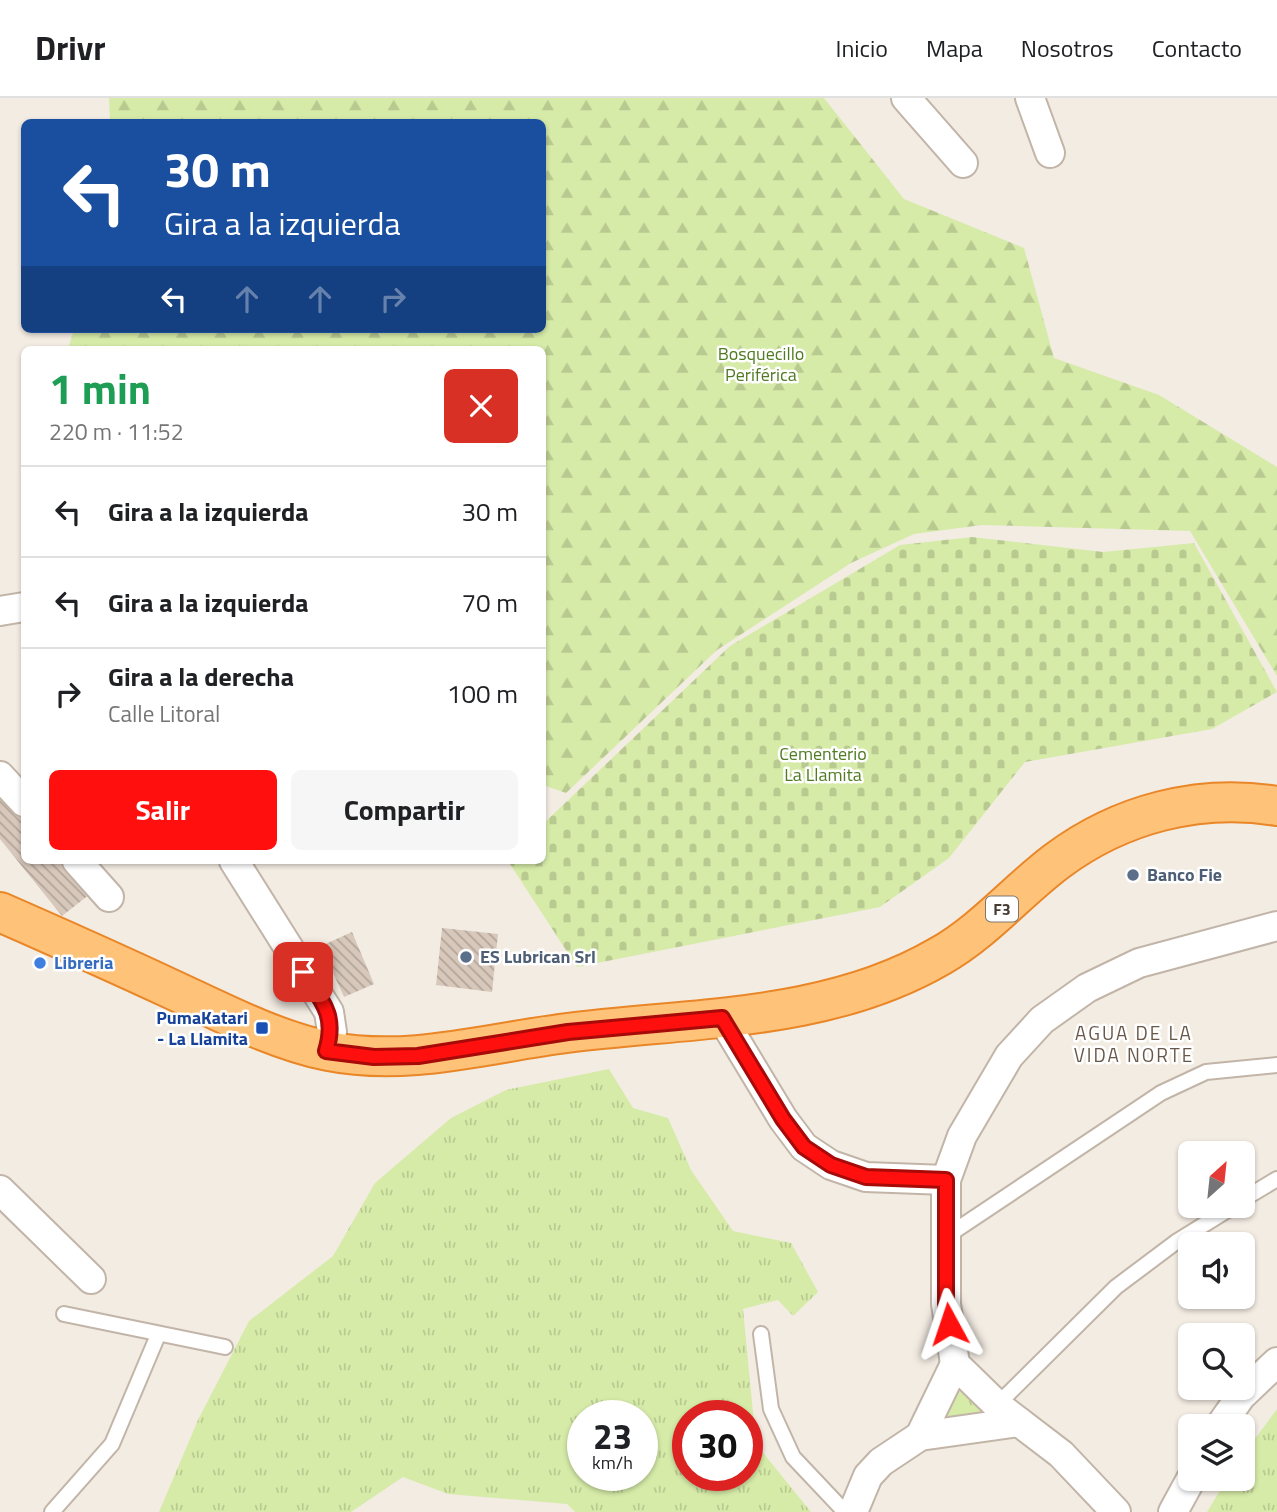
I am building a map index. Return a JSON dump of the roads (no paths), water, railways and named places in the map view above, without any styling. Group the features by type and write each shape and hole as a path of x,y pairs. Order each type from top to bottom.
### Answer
{"highway":[{"name":"F3","path":"0,912 209,1007 326,1051 374,1057 418,1056 568,1032 722,1018 822,1002 877,987 942,956 999,912 1057,861 1109,828 1156,811 1200,803 1277,806"}],"street":[{"path":"906,98 963,163"},
{"path":"1030,98 1050,153"},
{"path":"0,611 21,608"},
{"path":"0,776 21,799"},
{"path":"80,864 109,898"},
{"path":"236,864 329,1012 332,1032 326,1051"},
{"path":"920,1436 955,1364 946,1304 946,1180 962,1136 1009,1056 1042,1020 1087,988 1139,963 1277,926"},
{"path":"722,1018 783,1119 804,1147 831,1165 866,1177 946,1180"},
{"path":"0,1190 91,1279"},
{"path":"1228,1414 1241,1396 1277,1362"},
{"path":"955,1364 1008,1414 1060,1454 1115,1512"},
{"path":"853,1512 868,1476 881,1462 920,1436 1008,1414"},
{"path":"1173,1512 1184,1491"}],"lane":[{"path":"947,1236 1161,1093 1206,1072 1277,1065"},
{"path":"1255,1192 1277,1179"},
{"path":"1008,1414 1116,1287 1175,1242 1214,1218"},
{"path":"64,1314 225,1347"},
{"path":"761,1334 771,1409 793,1457 845,1512"},
{"path":"52,1512 112,1444 158,1335"}],"place":[{"name":"Banco Fie","path":"1133,875"},
{"name":"ES Lubrican Srl","path":"466,957"},
{"name":"Libreria","path":"40,963"},
{"name":"PumaKatari - La Llamita","path":"262,1028"}],"district":[{"name":"AGUA DE LA VIDA NORTE","path":"1134,1044"}],"park label":[{"name":"Bosquecillo Periférica","path":"761,364"},
{"name":"Cementerio La Llamita","path":"823,764"}]}
